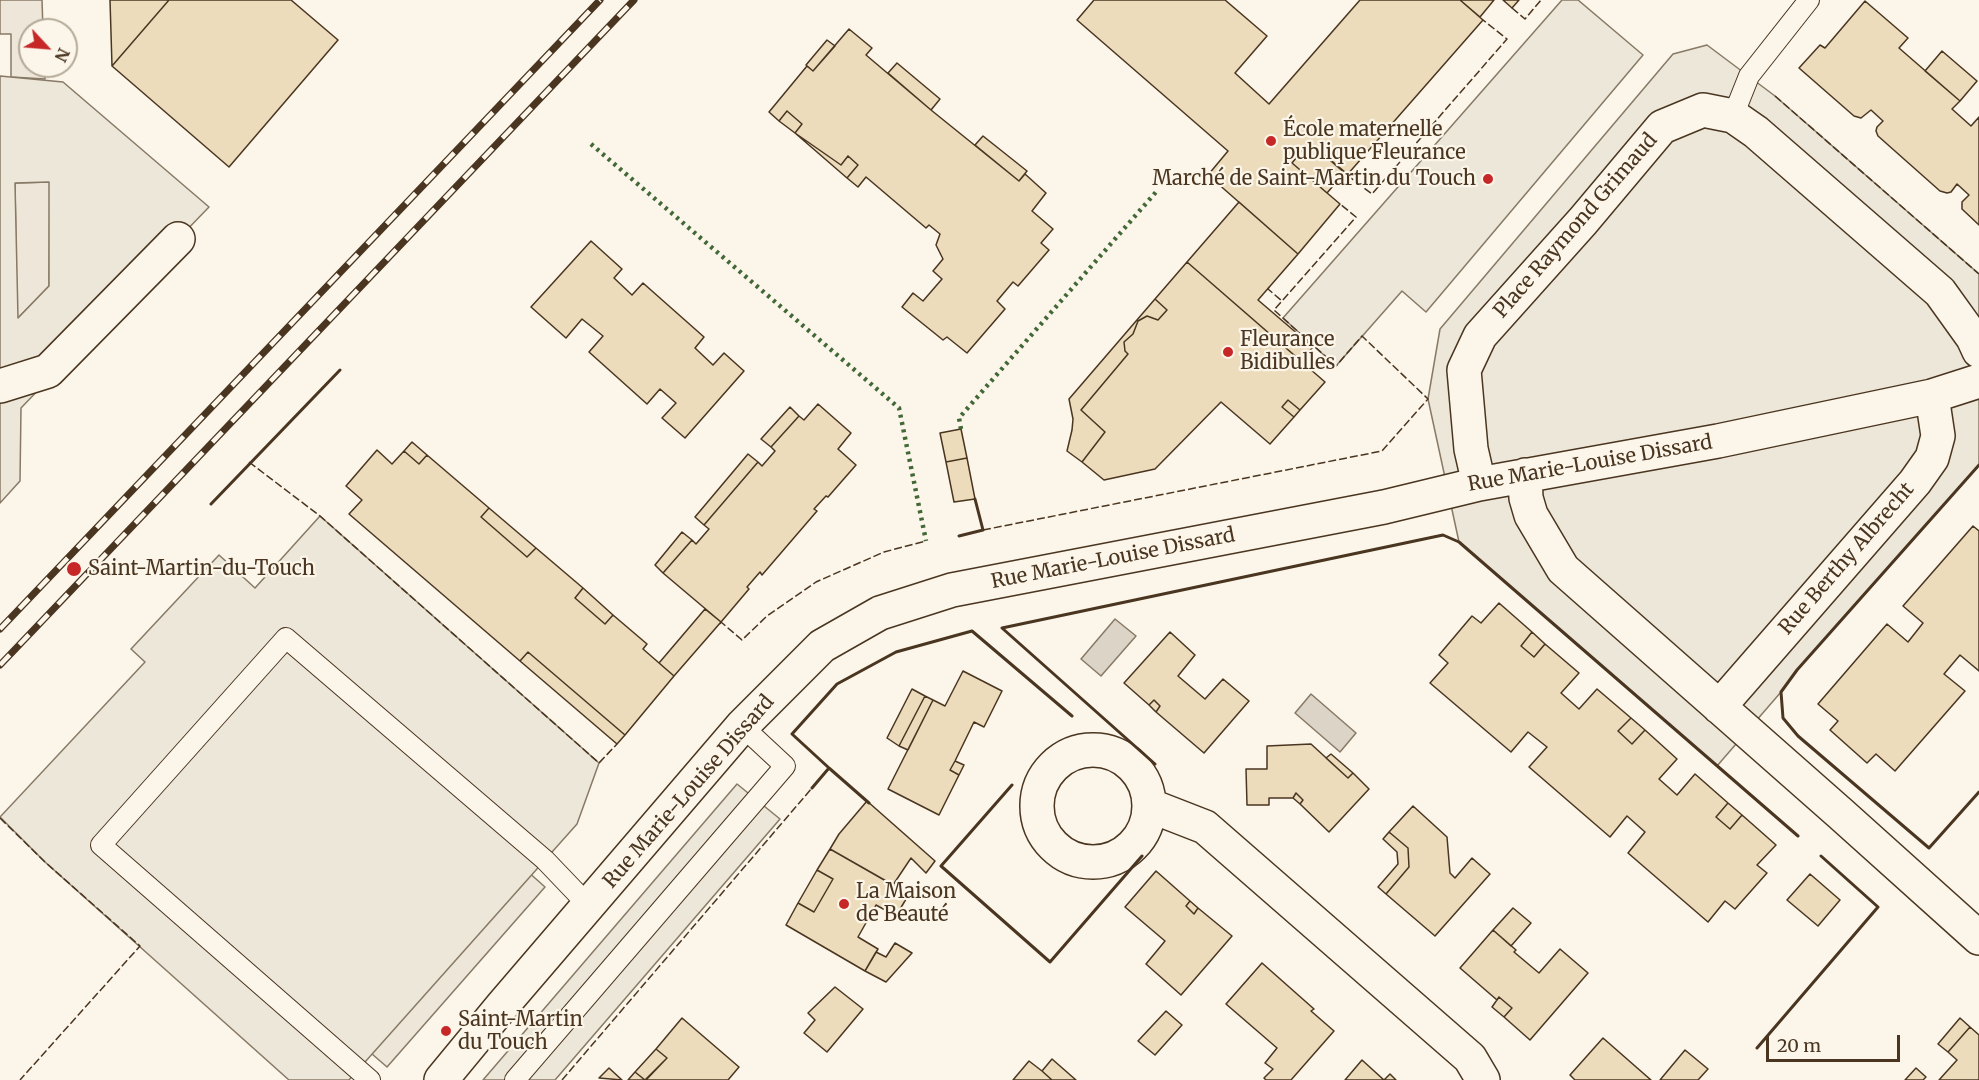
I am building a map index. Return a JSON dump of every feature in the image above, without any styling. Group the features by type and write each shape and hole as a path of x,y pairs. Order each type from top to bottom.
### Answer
{"street":[{"name":"Place Raymond Grimaud","path":"1479,484 1471,449 1464,370 1480,336 1583,221 1662,127 1703,110 1733,116 1756,132 1940,292 1973,338 1979,351"},
{"path":"0,386 48,371 178,239"},
{"name":"Rue Marie-Louise Dissard","path":"441,1080 742,726 822,646 880,613 952,590 1384,507 1525,475 1718,441 1932,396 1979,381"},
{"name":"Rue Berthy Albrecht","path":"1719,707 1915,482 1932,458 1938,436 1932,396"},
{"path":"1525,475 1526,498 1531,515 1563,569 1978,935"},
{"path":"1151,806 1205,827 1470,1058 1483,1080"}],"lane":[{"path":"1733,116 1749,76 1807,1"},
{"path":"370,1080 101,845 286,638 545,860 589,906"},
{"path":"515,1080 785,766 742,726"}],"shaded area":[{"path":"0,0 42,0 43,18 18,18 18,77 11,77 11,34 0,34"},
{"path":"1562,0 1578,0 1643,55 1426,312 1402,291 1336,366 1283,318"},
{"path":"1707,45 1775,96 1979,274 1979,465 1797,670 1717,766 1459,542 1428,399 1440,329 1673,54"},
{"path":"0,76 63,82 209,207 178,239 170,253 21,408 20,481 0,503","holes":["49,182 49,286 18,318 15,183"]},
{"path":"50,182 49,286 17,319 15,183"},
{"path":"320,516 599,763 577,824 349,1080 289,1080 45,862 0,817 145,662 131,649 219,555 255,588"},
{"path":"1115,619 1136,636 1101,676 1081,659"},
{"path":"1311,694 1356,733 1340,752 1295,713"},
{"path":"737,784 780,819 555,1080 483,1080"},
{"path":"507,853 545,887 387,1067 349,1034"}],"building":[{"path":"110,0 169,0 112,66"},
{"path":"169,0 291,0 338,40 229,167 112,66"},
{"name":"École maternelle publique Fleurance","path":"1094,0 1225,0 1267,36 1235,73 1269,104 1360,0 1460,0 1483,20 1347,175 1309,142 1292,163 1340,204 1298,254 1208,175 1228,151 1077,20"},
{"path":"1460,0 1494,0 1480,17"},
{"path":"1503,0 1519,0 1512,8"},
{"path":"1865,1 1908,38 1899,48 1960,101 1952,109 1971,126 1979,117 1979,225 1962,209 1962,202 1969,195 1957,184 1951,192 1940,191 1878,136 1877,127 1883,121 1871,110 1861,118 1854,116 1799,68 1820,45 1825,48"},
{"path":"849,29 872,48 866,55 931,110 1019,181 1025,174 1046,193 1032,211 1053,229 1041,243 1049,250 1018,286 1013,282 997,301 1005,309 967,353 947,337 943,340 902,307 913,293 923,301 942,279 933,271 943,259 936,245 940,234 929,225 926,228 866,177 858,187 847,178 858,165 848,156 841,165 795,133 802,124 787,111 779,121 769,112 807,66 813,71"},
{"path":"827,40 835,46 813,71 806,65"},
{"path":"1942,51 1977,81 1960,101 1925,71"},
{"path":"897,63 940,99 931,110 888,73"},
{"path":"787,111 802,124 795,133 779,121"},
{"path":"795,133 841,165 848,156 858,165 847,178"},
{"path":"983,136 1027,171 1019,181 975,145"},
{"path":"1309,142 1345,172 1327,193 1292,163"},
{"path":"1239,202 1298,254 1258,300 1313,347 1301,361 1187,262"},
{"path":"591,241 622,269 614,278 632,295 643,283 704,337 695,348 713,365 724,353 744,371 685,438 662,418 676,403 660,389 647,404 589,352 603,336 582,319 566,338 531,307"},
{"path":"1187,262 1325,382 1300,410 1288,400 1282,407 1294,417 1270,444 1221,402 1155,469 1104,480 1082,462 1105,432 1081,410 1128,354 1125,351 1124,342 1133,334 1138,321 1147,316 1158,320 1167,310 1155,299"},
{"path":"1155,299 1167,310 1158,320 1147,316 1138,321 1133,334 1124,342 1125,351 1128,354 1081,410 1105,432 1082,462 1067,451 1073,419 1069,399"},
{"path":"1288,400 1300,410 1294,417 1282,407"},
{"path":"818,404 851,433 838,449 856,465 828,497 826,496 814,509 817,511 762,575 760,572 747,587 749,589 721,622 663,573 692,540 696,544 709,529 704,525 758,462 762,466 775,451 771,447 799,416 804,420"},
{"path":"790,407 799,416 771,447 761,439"},
{"path":"961,429 967,458 946,462 940,433"},
{"path":"412,442 427,455 419,464 404,451"},
{"path":"377,450 392,464 404,451 419,464 427,455 489,508 481,517 527,557 536,548 583,588 575,598 605,624 613,615 647,644 643,649 674,676 625,735 528,652 520,661 349,514 362,500 346,486"},
{"path":"748,454 758,462 704,525 695,517"},
{"path":"967,458 975,499 954,502 946,462"},
{"path":"489,508 536,548 527,557 481,517"},
{"path":"1973,526 1979,531 1979,671 1960,655 1944,674 1965,691 1895,771 1876,754 1867,763 1830,730 1838,721 1818,704 1887,624 1908,642 1923,623 1903,606"},
{"path":"682,532 692,540 663,573 655,565"},
{"path":"583,588 613,615 605,624 575,598"},
{"path":"1499,603 1532,632 1521,646 1534,657 1545,644 1579,673 1561,693 1579,709 1597,689 1631,718 1618,731 1632,744 1645,730 1677,759 1659,779 1677,795 1695,774 1728,803 1716,817 1730,829 1742,815 1776,845 1757,865 1767,873 1735,909 1725,901 1708,922 1628,853 1645,832 1627,816 1610,837 1529,767 1547,747 1528,732 1511,752 1430,683 1448,663 1439,655 1472,616 1481,623"},
{"path":"705,609 721,622 674,676 659,663"},
{"path":"1170,632 1195,655 1178,676 1205,699 1223,679 1249,701 1204,753 1156,712 1160,706 1154,700 1149,705 1124,683"},
{"path":"1532,632 1545,644 1534,657 1521,646"},
{"path":"528,652 625,735 617,744 520,661"},
{"path":"963,671 1002,691 984,727 974,722 950,770 959,775 939,815 888,789 933,700 945,706"},
{"path":"912,689 925,696 899,746 887,738"},
{"path":"925,696 933,700 908,750 899,746"},
{"path":"1154,700 1160,706 1156,712 1149,705"},
{"path":"1631,718 1645,730 1632,744 1618,731"},
{"path":"1311,744 1348,778 1353,773 1369,789 1329,832 1300,804 1303,800 1296,793 1293,798 1269,798 1269,805 1247,805 1246,769 1267,769 1267,746"},
{"path":"1331,754 1353,773 1348,778 1326,758"},
{"path":"955,761 964,765 959,775 950,770"},
{"path":"1296,793 1303,800 1300,804 1293,798"},
{"path":"867,801 935,861 926,873 911,858 893,885 830,849 839,834"},
{"path":"1728,803 1742,815 1730,829 1716,817"},
{"path":"1413,806 1447,837 1450,873 1455,878 1472,858 1490,874 1435,936 1386,894 1409,867 1408,848 1389,832"},
{"path":"1389,832 1408,848 1409,867 1386,894 1378,887 1398,864 1397,852 1383,839"},
{"path":"830,849 909,894 896,916 876,905 858,937 878,949 865,971 786,925 798,903 814,912 833,879 817,870"},
{"path":"817,870 833,879 814,912 798,903"},
{"path":"1156,871 1190,901 1186,906 1194,914 1198,908 1232,936 1181,995 1146,964 1165,941 1125,907"},
{"path":"1810,874 1840,900 1818,926 1787,900"},
{"path":"1190,901 1198,908 1194,914 1186,906"},
{"path":"1513,908 1531,923 1511,946 1493,930"},
{"path":"1493,930 1539,973 1560,949 1588,973 1530,1040 1504,1017 1512,1008 1499,997 1497,1000 1460,968"},
{"path":"895,943 912,953 886,982 865,971 876,952 886,957"},
{"path":"1262,963 1314,1009 1311,1011 1334,1031 1291,1080 1266,1080 1264,1078 1273,1069 1265,1063 1277,1048 1226,1004"},
{"path":"835,987 863,1009 827,1052 804,1033 815,1020 808,1013"},
{"path":"1499,997 1512,1008 1504,1017 1492,1007"},
{"path":"1166,1011 1182,1025 1155,1055 1138,1041"},
{"path":"682,1018 739,1067 728,1080 646,1080 667,1058 656,1049"},
{"path":"1960,1018 1970,1027 1948,1052 1938,1044"},
{"path":"1970,1027 1979,1035 1979,1080 1939,1080 1957,1060 1948,1052"},
{"path":"1603,1038 1651,1080 1575,1080 1570,1075"},
{"path":"656,1049 667,1058 645,1080 635,1072"},
{"path":"1685,1050 1708,1069 1698,1080 1660,1080"},
{"path":"1052,1059 1076,1080 1052,1080 1042,1071"},
{"path":"1362,1060 1384,1080 1345,1080"},
{"path":"1029,1061 1042,1071 1052,1080 1013,1080"},
{"path":"609,1068 622,1080 599,1078"},
{"path":"1916,1068 1926,1077 1923,1080 1905,1080"},
{"path":"635,1072 645,1080 628,1080"},
{"path":"1390,1074 1396,1080 1384,1080"}],"railway":[{"path":"0,629 600,0"},
{"path":"0,665 634,0"}],"hedge":[{"path":"591,144 899,408 926,541"},
{"path":"961,429 959,418 1156,192"}],"fence":[{"path":"1512,8 1525,19 1541,0"},
{"path":"1347,175 1372,194 1507,39 1483,20"},
{"path":"1775,96 1979,274"},
{"path":"1269,287 1268,289 1282,301 1356,217 1340,204"},
{"path":"983,530 1382,451 1428,399 1362,336 1336,366 1274,310 1282,301"},
{"path":"249,462 320,516 599,763 617,744"},
{"path":"720,624 721,622 742,640 767,616 816,582 884,552 926,541"},
{"path":"562,1080 812,788"},
{"path":"0,818 45,862 140,946 20,1080"}],"wall":[{"path":"211,504 340,370"},
{"path":"1979,465 1797,670 1781,692 1783,718 1798,736 1929,848 1979,792"},
{"path":"959,536 983,530 975,499"},
{"path":"1155,764 1002,628 1443,535 1459,542 1798,836"},
{"path":"812,788 829,768 792,734 837,684 896,652 972,631 1072,716"},
{"path":"829,768 869,803"},
{"path":"1012,785 941,866 1050,962 1142,856"},
{"path":"1757,1048 1878,907 1821,856"}],"place":[{"name":"École maternelle publique Fleurance","path":"1271,141"},
{"name":"Marché de Saint-Martin du Touch","path":"1488,179"},
{"name":"Fleurance Bidibulles","path":"1228,352"},
{"name":"Saint-Martin-du-Touch","path":"74,569"},
{"name":"La Maison de Beauté","path":"844,904"},
{"name":"Saint-Martin du Touch","path":"446,1031"}]}
